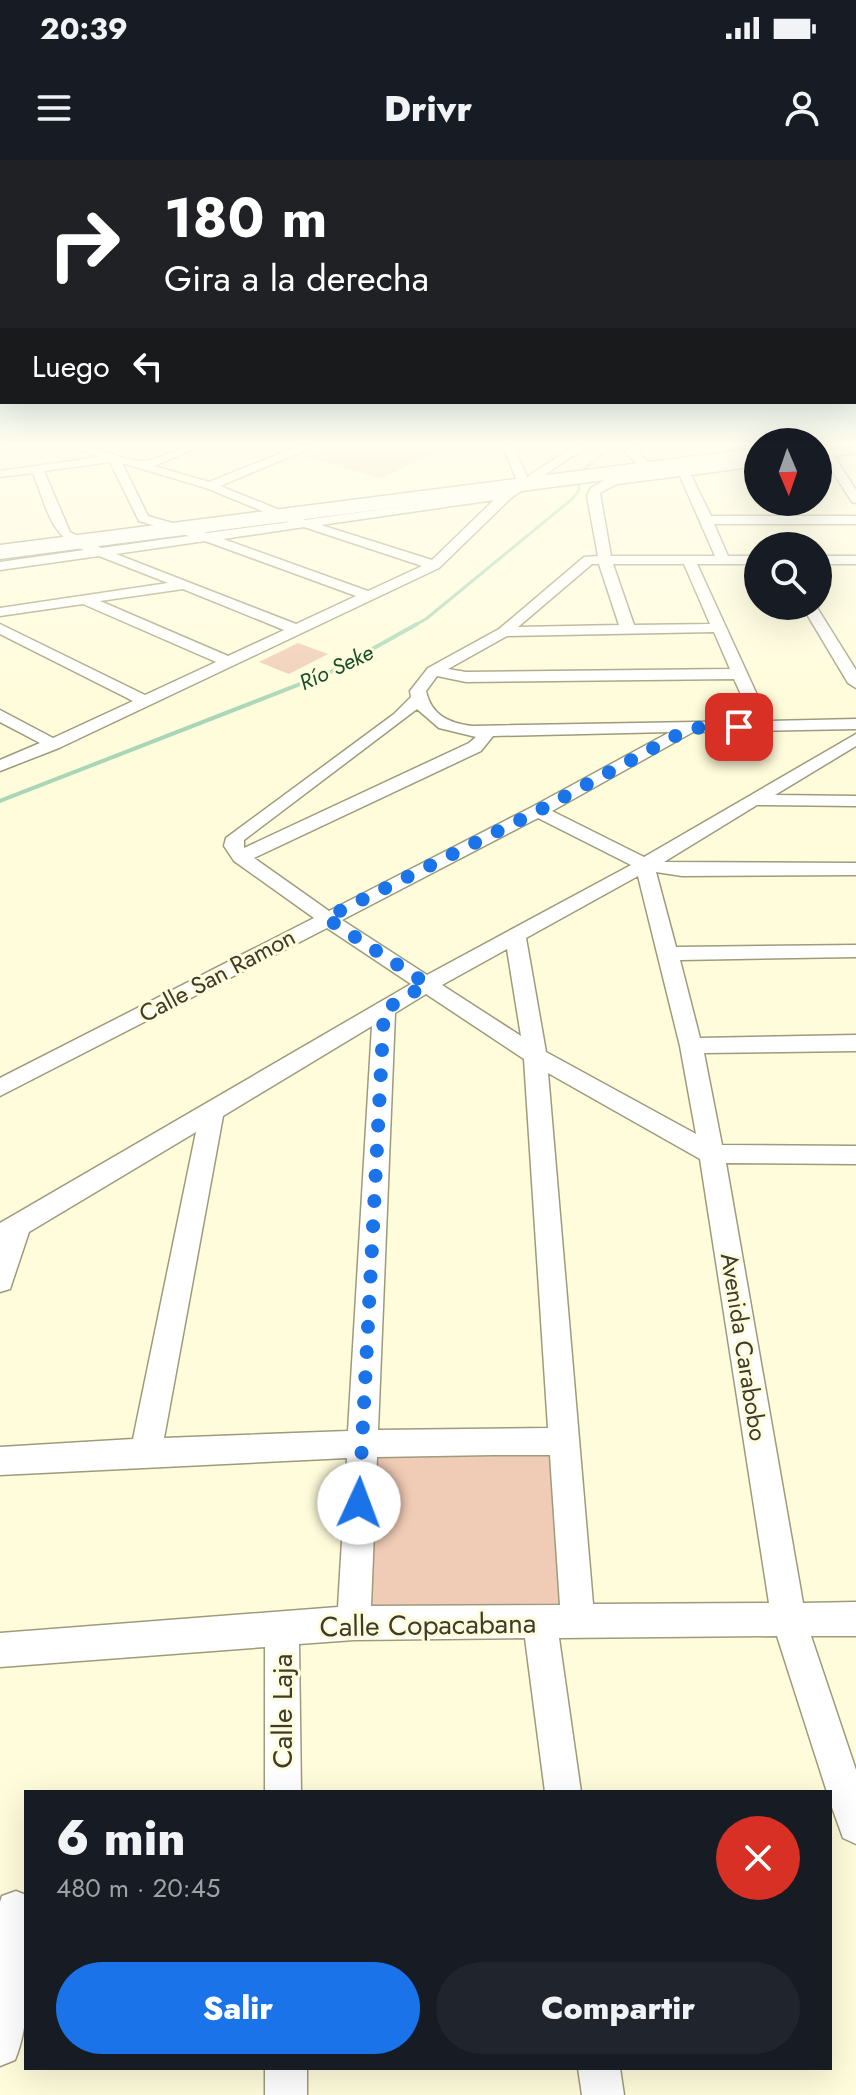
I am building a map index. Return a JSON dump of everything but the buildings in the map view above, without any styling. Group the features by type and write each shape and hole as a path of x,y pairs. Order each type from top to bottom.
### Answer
{"highway":[{"path":"0,552 117,536"}],"street":[{"path":"67,536 298,630"},
{"path":"0,566 211,536"},
{"path":"344,536 434,565"},
{"path":"0,766 434,565 465,536"},
{"path":"596,536 597,560 628,630"},
{"path":"712,536 723,560"},
{"path":"206,537 369,596"},
{"path":"744,560 597,560 504,632 433,671 423,682 419,698 400,717 235,838 233,846 241,857 326,918 535,1056 712,1154 856,1155"},
{"path":"689,560 763,726"},
{"path":"832,560 856,560"},
{"path":"0,612 187,584"},
{"path":"84,600 229,662"},
{"path":"818,620 856,683"},
{"path":"0,628 146,701"},
{"path":"504,632 718,628"},
{"path":"433,671 466,677 739,674"},
{"path":"419,698 423,711 444,725 455,729 486,731 856,724"},
{"path":"4,721 53,744"},
{"name":"Calle San Ramon","path":"0,1088 538,811 690,728"},
{"path":"241,857 475,747 484,739 486,731"},
{"path":"0,1281 8,1232 427,984 645,865 856,739"},
{"path":"752,800 851,801 856,824"},
{"path":"538,811 645,865 682,870 856,869"},
{"name":"Avenida Carabobo","path":"645,865 691,1046 712,1154 789,1621 856,1825"},
{"path":"515,935 535,1056 578,1622"},
{"path":"668,954 856,951"},
{"path":"354,1623 384,1010"},
{"path":"691,1046 856,1043"},
{"path":"146,1451 212,1109"},
{"path":"0,1461 146,1451 361,1443 563,1441"},
{"name":"Calle Copacabana","path":"0,1650 354,1623 856,1619"},
{"path":"540,1623 563,1790"},
{"name":"Calle Laja","path":"282,1629 283,1790"},
{"path":"0,2045 14,1910"},
{"path":"286,2070 286,2095"},
{"path":"599,2070 603,2095"}],"shaded area":[{"path":"298,643 328,654 289,674 259,662"},
{"path":"372,1452 550,1452 562,1606 367,1605"}],"waterway":[{"name":"Río Seke","path":"413,626 426,619 527,536"},
{"name":"Río Seke","path":"0,801 331,672 417,624"}],"route":[{"path":"359,1503 384,1010 427,984 326,918 538,811 690,728 739,727"}]}
